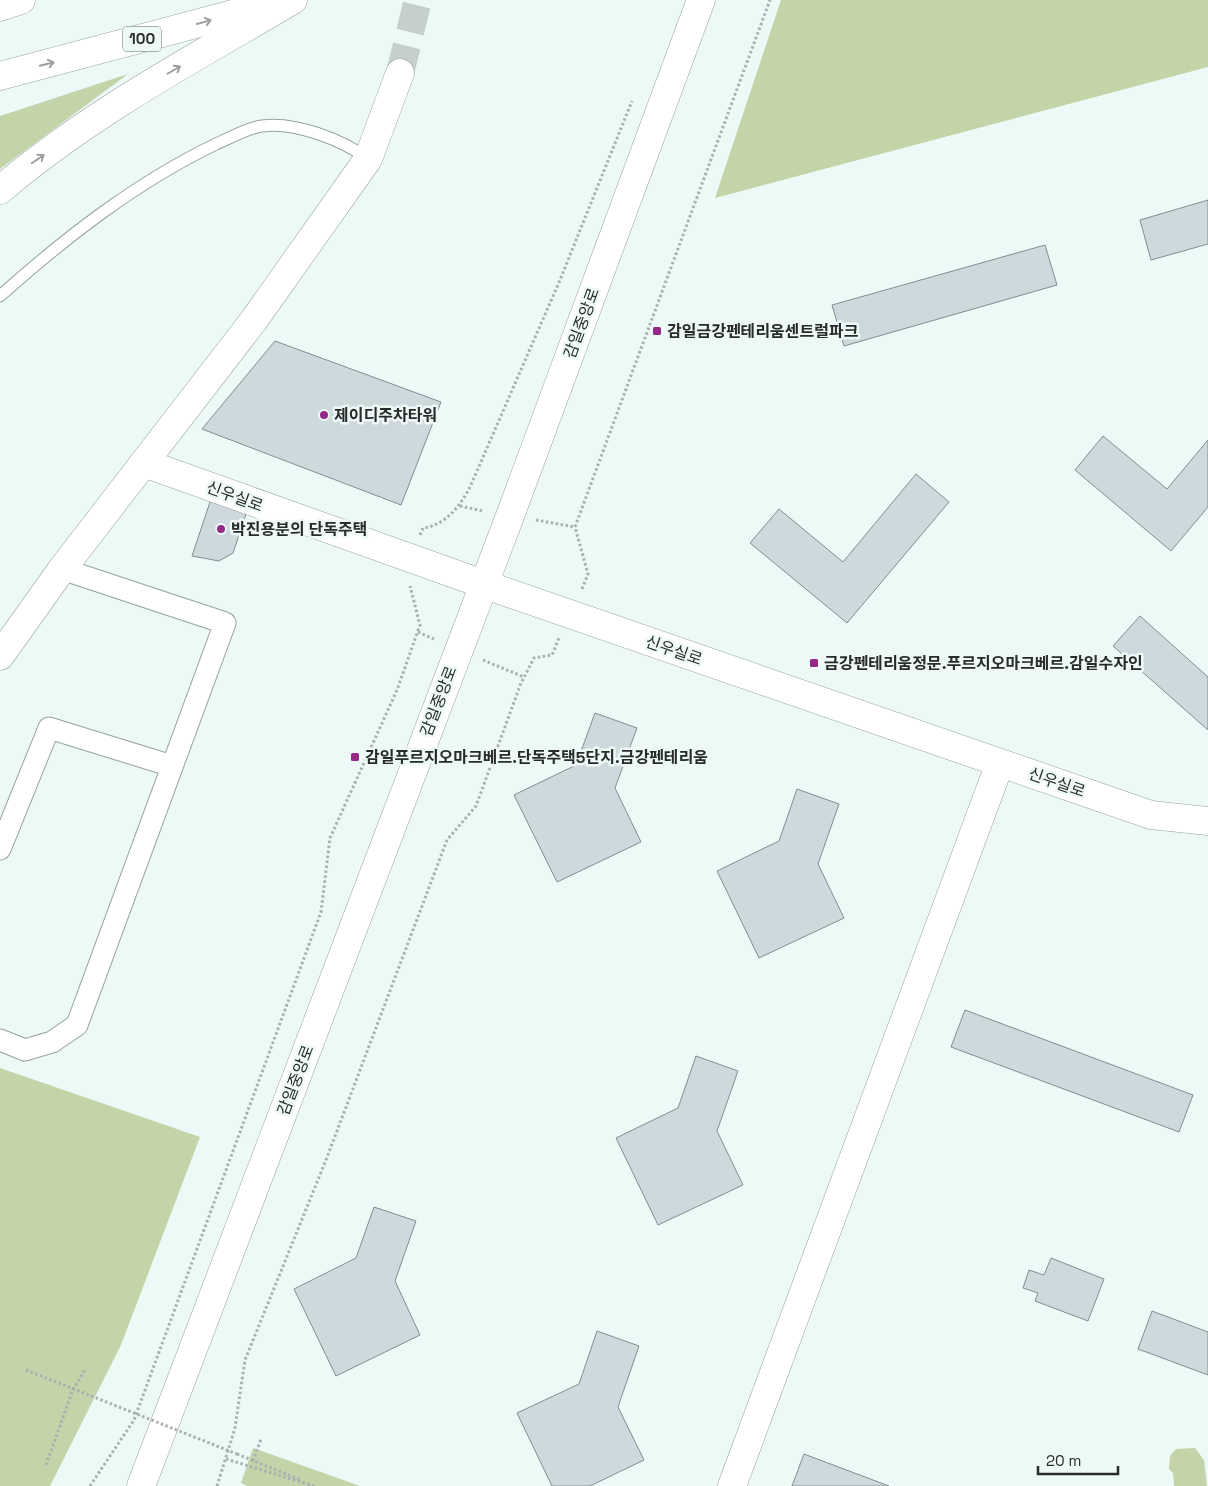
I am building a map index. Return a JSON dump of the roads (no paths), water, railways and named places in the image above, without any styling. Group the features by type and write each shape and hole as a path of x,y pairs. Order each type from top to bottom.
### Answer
{"main road":[{"path":"0,7 21,0"},
{"name":"100","path":"0,76 283,0"},
{"path":"0,190 31,164 96,118 293,0"},
{"name":"감일중앙로","path":"141,1486 483,584 701,0"},
{"path":"0,656 62,568 254,320 368,159 400,73"},
{"name":"신우실로","path":"144,463 483,584 1151,815 1208,821"},
{"path":"732,1486 1000,763"}],"street":[{"path":"0,1040 25,1050 52,1042 77,1025 225,623 62,568"},
{"path":"0,849 49,728 172,766"}],"lane":[{"path":"0,296 27,272 118,201 182,160 262,126 307,129 355,150 368,159"}],"tunnel":[{"path":"400,73 418,0"}],"place":[{"name":"감일금강펜테리움센트럴파크","path":"657,331"},
{"name":"제이디주차타워","path":"324,415"},
{"name":"박진용분의 단독주택","path":"221,529"},
{"name":"금강펜테리움정문.푸르지오마크베르.감일수자인","path":"814,663"},
{"name":"감일푸르지오마크베르.단독주택5단지.금강펜테리움","path":"355,757"}]}
